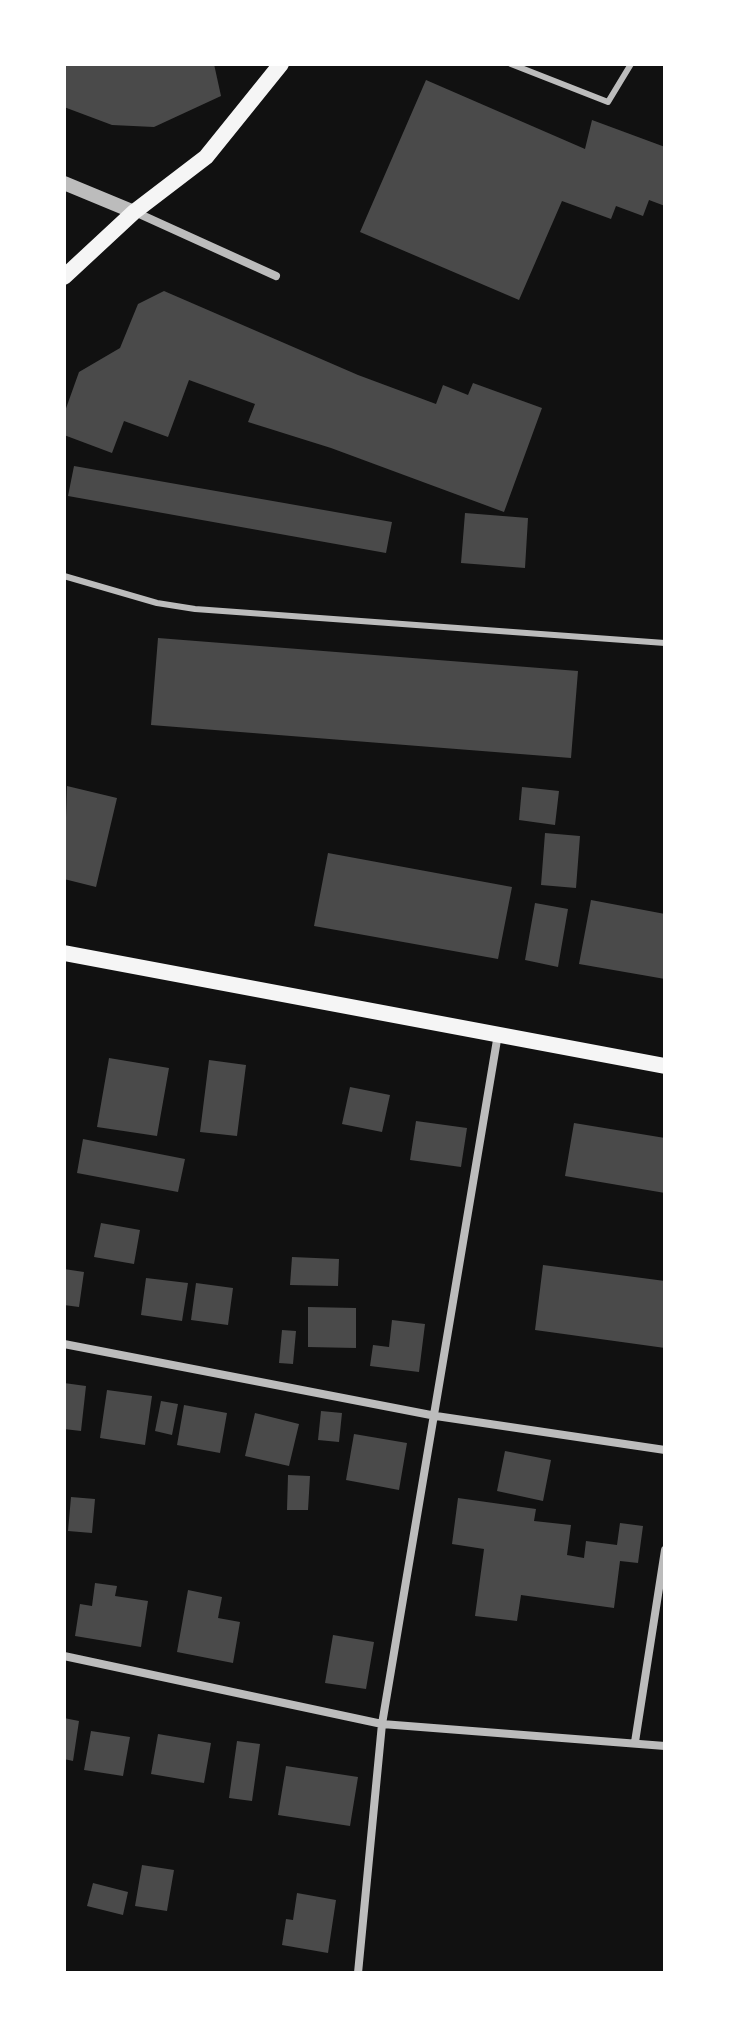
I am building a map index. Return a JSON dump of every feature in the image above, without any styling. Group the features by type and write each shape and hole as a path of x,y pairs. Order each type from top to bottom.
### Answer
{"main road":[{"path":"64,277 134,212 206,157 281,64"},
{"path":"64,953 665,1066"}],"street":[{"path":"64,183 276,276"},
{"path":"358,1973 382,1724 498,1034"},
{"path":"64,1344 436,1416 665,1450"},
{"path":"635,1742 665,1550"},
{"path":"64,1656 382,1724 665,1746"}],"lane":[{"path":"511,64 608,102 631,64"},
{"path":"64,576 157,603 195,609 665,643"}],"building":[{"path":"64,64 214,64 221,96 154,127 112,125 64,107"},
{"path":"426,80 585,149 592,120 665,147 665,206 649,200 643,216 616,206 611,219 562,201 519,300 360,232"},
{"path":"164,291 358,375 436,404 443,385 468,395 473,383 542,408 504,512 331,448 248,422 255,404 189,380 168,437 124,421 112,453 64,435 64,414 79,372 120,348 138,304"},
{"path":"74,466 392,522 386,553 68,496"},
{"path":"465,513 528,518 525,568 461,563"},
{"path":"158,638 578,671 571,758 151,725"},
{"path":"67,786 117,798 96,887 64,879"},
{"path":"522,787 559,791 555,825 519,820"},
{"path":"545,833 580,836 576,888 541,885"},
{"path":"328,853 512,887 498,959 314,926"},
{"path":"591,900 665,914 665,979 579,964"},
{"path":"535,903 568,909 558,967 525,960"},
{"path":"109,1058 169,1068 157,1136 97,1127"},
{"path":"209,1060 246,1065 237,1136 200,1132"},
{"path":"350,1087 390,1095 382,1132 342,1124"},
{"path":"416,1121 467,1128 461,1167 410,1160"},
{"path":"574,1123 665,1138 665,1193 565,1176"},
{"path":"83,1139 185,1159 178,1192 77,1173"},
{"path":"101,1223 140,1230 134,1264 94,1257"},
{"path":"292,1257 339,1259 338,1286 290,1285"},
{"path":"543,1265 665,1281 665,1348 535,1330"},
{"path":"64,1269 84,1272 79,1307 64,1305"},
{"path":"146,1278 188,1283 182,1321 141,1315"},
{"path":"196,1283 233,1288 228,1325 191,1320"},
{"path":"308,1307 356,1308 356,1348 308,1347"},
{"path":"392,1320 425,1324 419,1372 370,1366 373,1345 389,1347"},
{"path":"282,1330 296,1331 293,1364 279,1363"},
{"path":"64,1383 86,1386 81,1431 64,1429"},
{"path":"107,1390 152,1396 145,1445 100,1438"},
{"path":"161,1401 178,1404 172,1435 155,1431"},
{"path":"184,1405 227,1413 220,1453 177,1445"},
{"path":"321,1411 342,1413 339,1442 318,1440"},
{"path":"255,1413 299,1424 289,1466 245,1456"},
{"path":"354,1434 407,1443 399,1490 346,1480"},
{"path":"505,1451 551,1460 543,1501 497,1491"},
{"path":"288,1475 310,1476 308,1510 287,1510"},
{"path":"71,1497 95,1499 92,1533 68,1531"},
{"path":"458,1498 536,1509 534,1521 571,1525 567,1555 584,1558 586,1541 617,1545 620,1523 643,1526 638,1563 620,1561 614,1608 521,1595 517,1621 475,1616 484,1549 452,1544"},
{"path":"95,1583 117,1586 115,1596 148,1601 141,1647 75,1636 80,1604 92,1606"},
{"path":"188,1590 222,1597 218,1618 240,1622 233,1663 177,1652"},
{"path":"333,1635 374,1642 366,1689 325,1683"},
{"path":"64,1718 79,1721 73,1761 64,1759"},
{"path":"91,1731 130,1737 123,1776 84,1770"},
{"path":"158,1734 211,1743 204,1783 151,1774"},
{"path":"237,1741 260,1744 252,1801 229,1798"},
{"path":"286,1766 358,1777 350,1826 278,1815"},
{"path":"142,1865 174,1870 167,1911 135,1906"},
{"path":"93,1883 128,1892 123,1915 87,1906"},
{"path":"297,1893 336,1900 328,1953 282,1945 286,1919 293,1920"}]}
